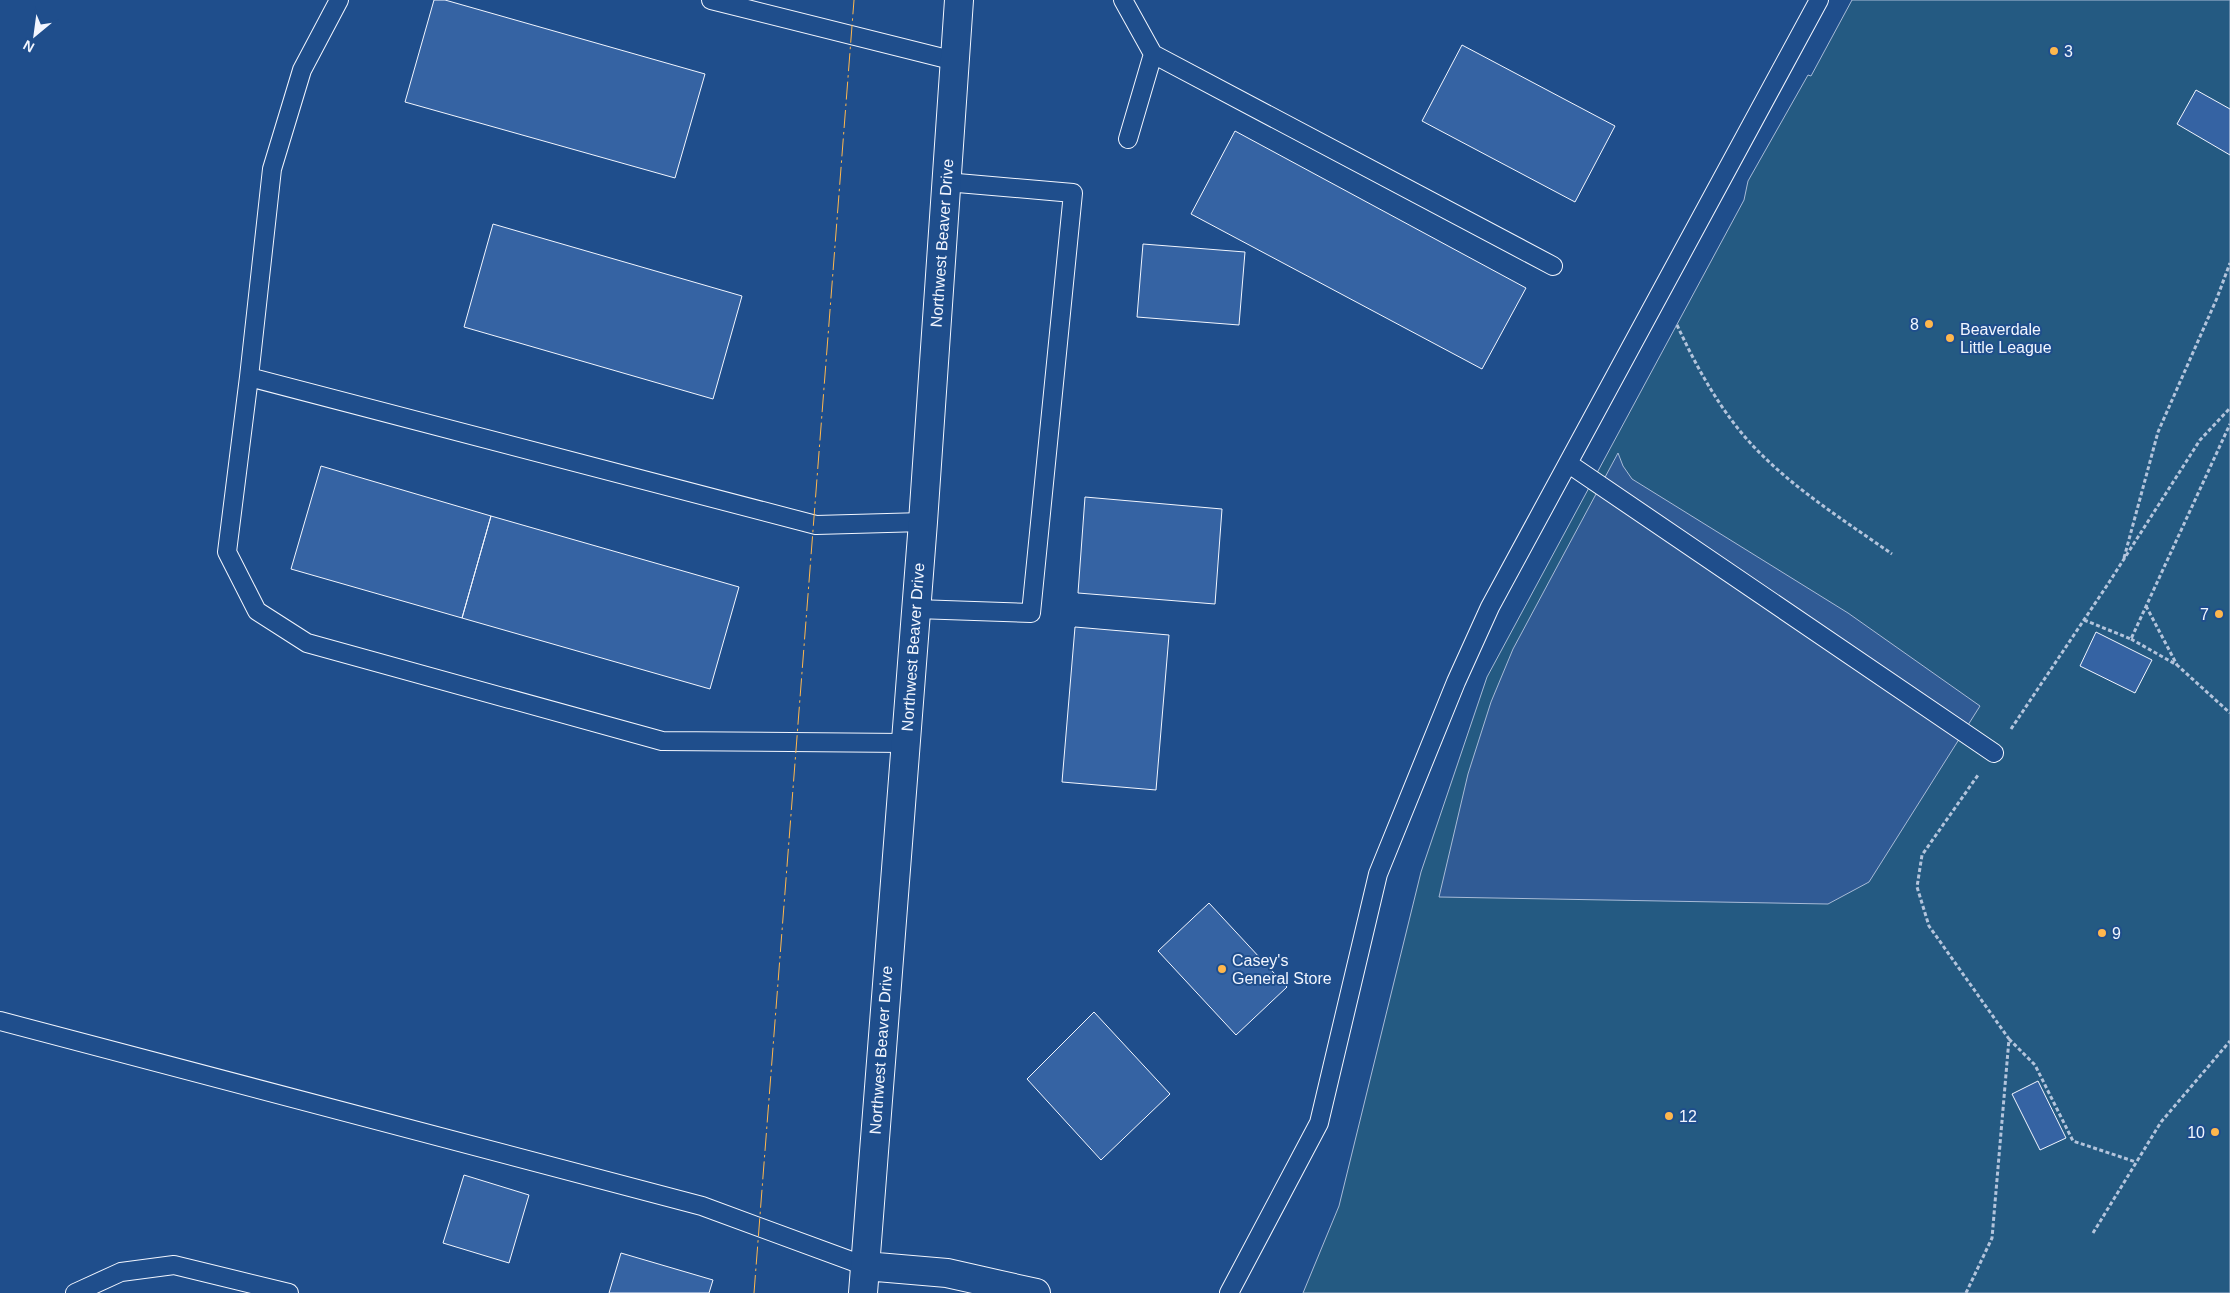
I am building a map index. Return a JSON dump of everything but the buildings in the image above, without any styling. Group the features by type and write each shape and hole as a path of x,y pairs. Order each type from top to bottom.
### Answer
{"main road":[{"name":"Northwest Beaver Drive","path":"862,1293 923,522 959,0"},
{"path":"864,1266 947,1273 1036,1293"}],"lane":[{"path":"339,0 302,70 272,169 227,552 257,611 307,643 662,741 905,743"},
{"path":"711,0 955,61"},
{"path":"1123,0 1153,54 1553,266"},
{"path":"1229,1293 1319,1123 1378,874 1456,682 1490,608 1820,0"},
{"path":"1128,140 1153,54"},
{"path":"916,609 1031,613 1073,192 946,182"},
{"path":"249,376 816,525 923,522"},
{"path":"1569,464 1994,753"},
{"path":"0,1021 702,1206 864,1266"},
{"path":"75,1293 121,1272 174,1265 290,1293"}],"path":[{"path":"2122,562 2158,432 2217,298 2230,263"},
{"path":"1662,292 1688,349 1711,392 1753,446 1793,482 1892,554"},
{"path":"2136,1162 2073,1141 2035,1064 2009,1039 1929,926 1917,887 1922,855 2084,620 2200,440 2230,408"},
{"path":"2131,639 2230,424"},
{"path":"2146,606 2178,665"},
{"path":"2084,620 2131,639 2178,665 2230,712"},
{"path":"1966,1293 1992,1238 2009,1039"},
{"path":"2092,1233 2161,1122 2230,1041"}],"shaded area":[{"name":"Beaverdale Little League","path":"1852,0 2230,0 2230,1293 1303,1293 1339,1206 1421,872 1487,677 1744,200 1748,181 1808,75 1811,76"},
{"path":"1618,453 1623,466 1632,479 1848,613 1980,706 1869,882 1828,904 1439,897 1468,774 1491,702 1513,649"}],"power":[{"path":"754,1293 854,0"}],"place":[{"name":"3","path":"2054,51"},
{"name":"8","path":"1929,324"},
{"name":"Beaverdale Little League","path":"1950,338"},
{"name":"7","path":"2219,614"},
{"name":"9","path":"2102,933"},
{"name":"Casey's General Store","path":"1222,969"},
{"name":"12","path":"1669,1116"},
{"name":"10","path":"2215,1132"}]}
